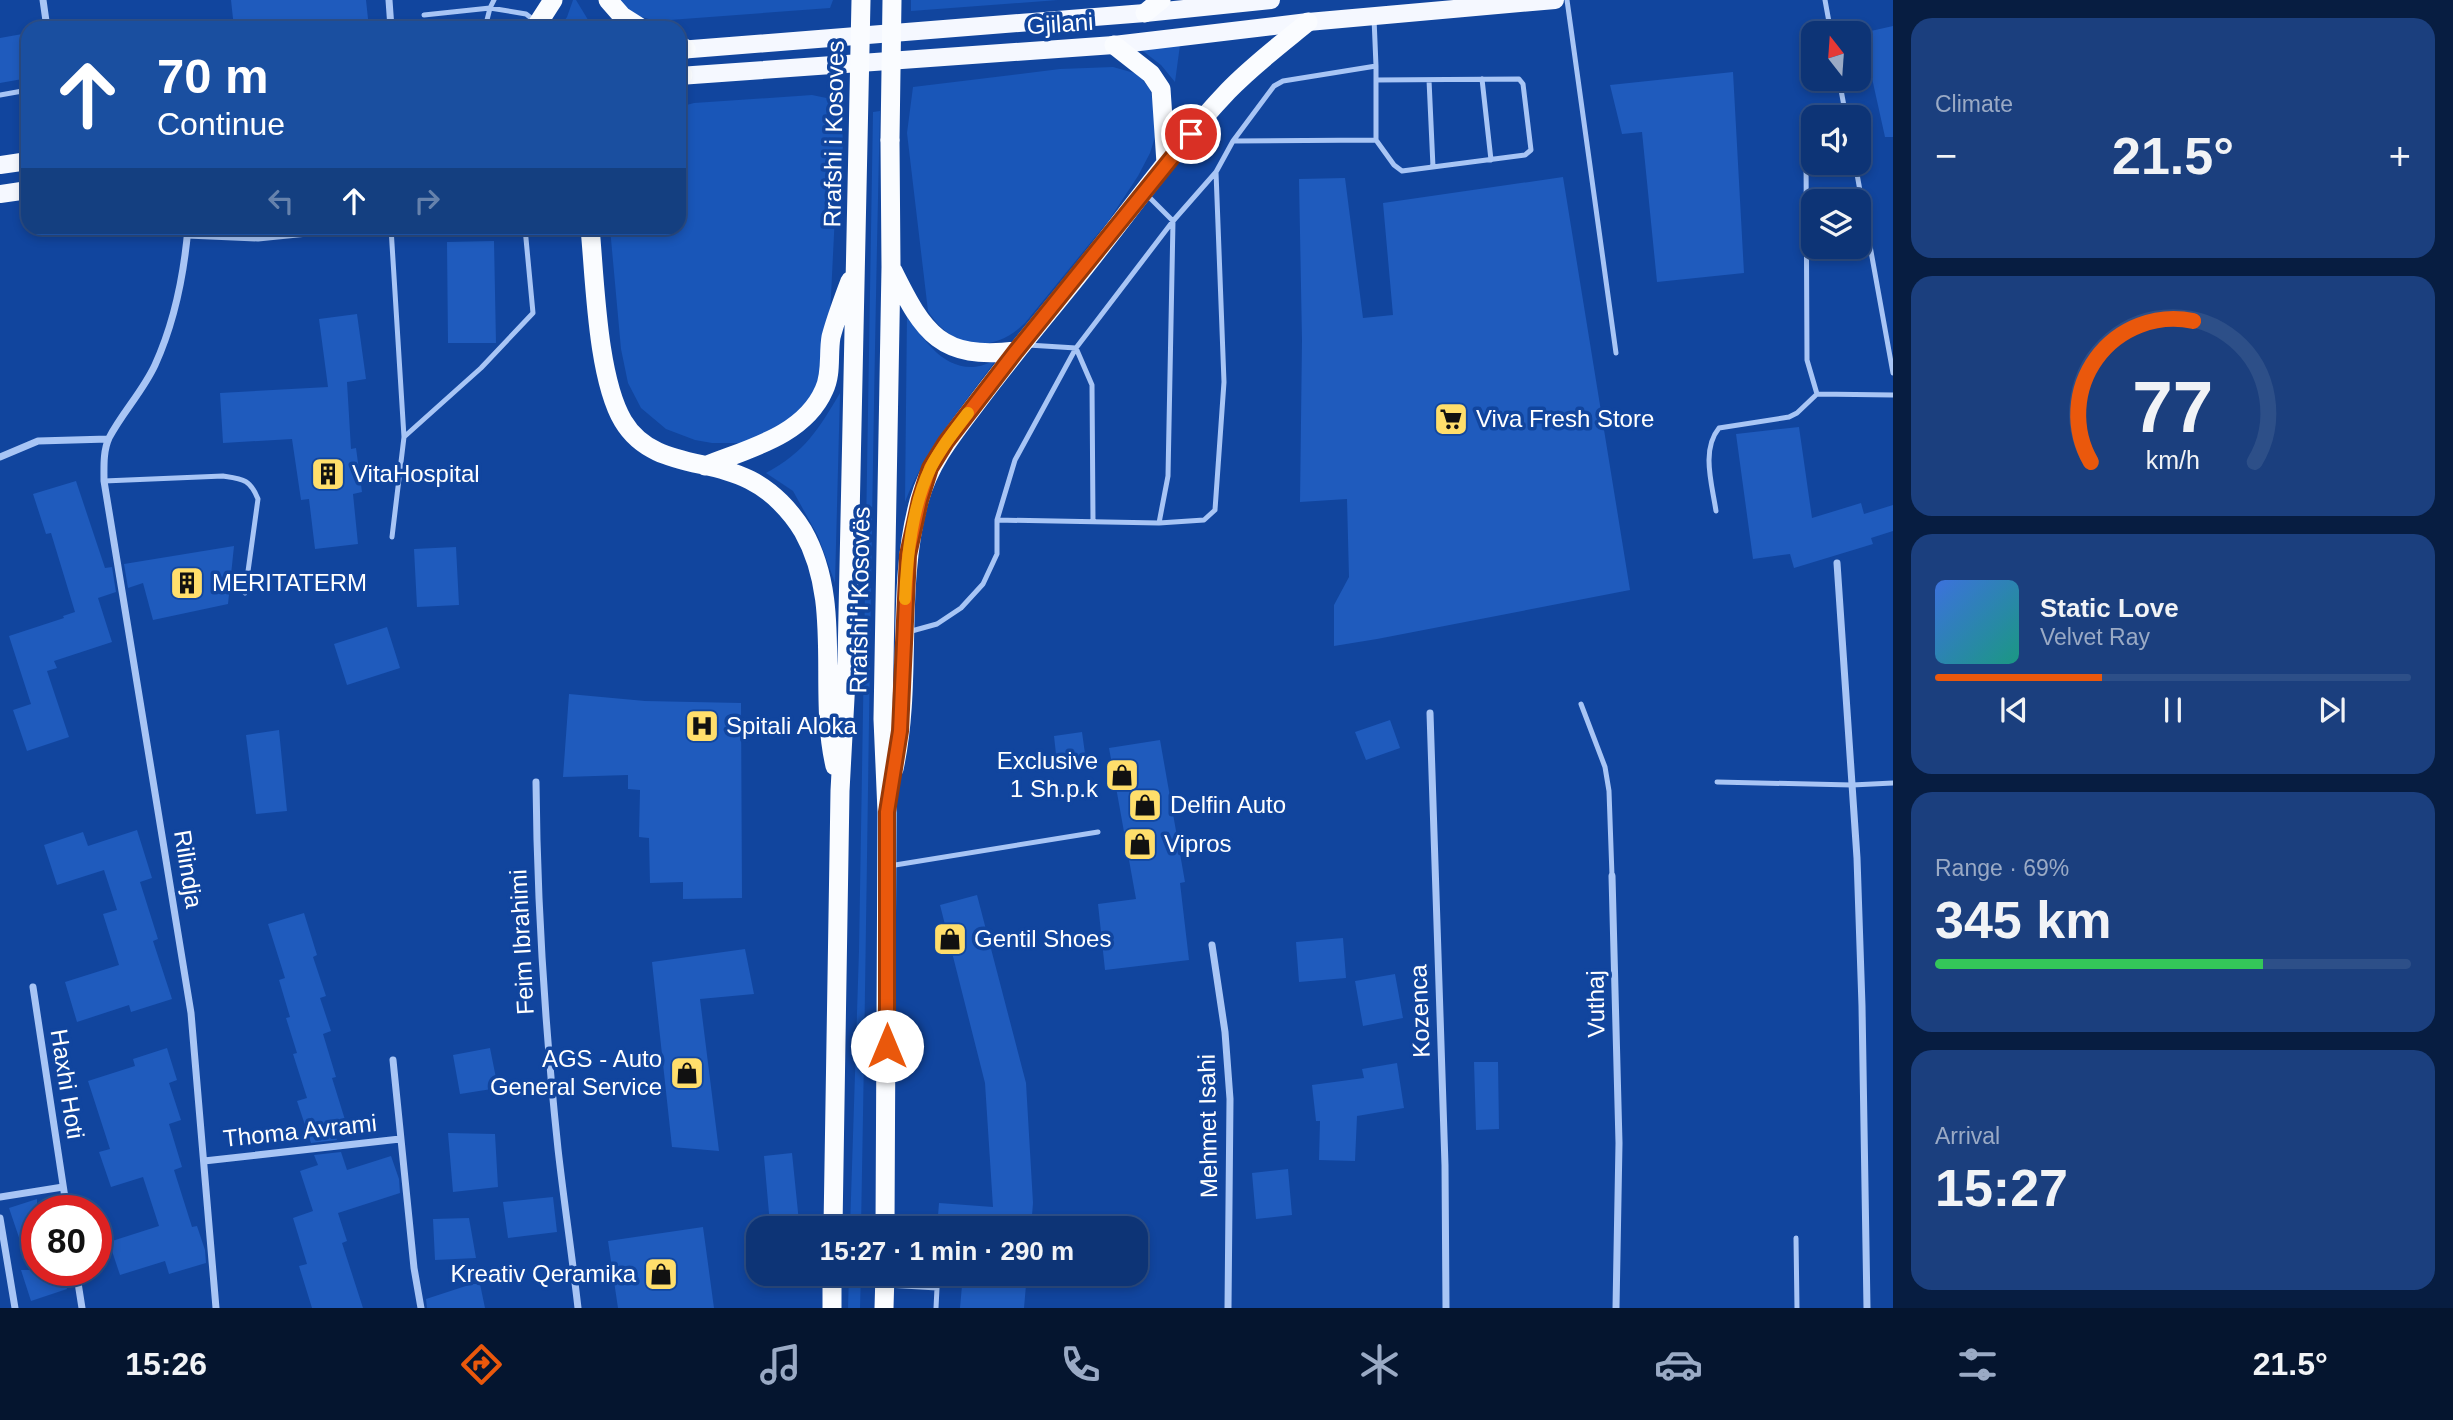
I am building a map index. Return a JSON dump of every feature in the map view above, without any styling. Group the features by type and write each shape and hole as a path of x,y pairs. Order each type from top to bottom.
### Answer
{"highway":[{"path":"540,21 553,0"},
{"path":"608,0 630,21"},
{"name":"Rrafshi i Kosoves","path":"856,268 861,0"},
{"name":"Rrafshi i Kosovës","path":"885,1216 888,1098 887,812 883,719 891,267 892,0"},
{"path":"1145,13 1161,0"},
{"path":"887,812 900,731 908,555 930,468 946,442 1018,348 1166,163 1228,91 1308,22"},
{"path":"1114,45 1151,74 1161,89 1166,163"},
{"path":"591,235 607,378 624,422 652,448 670,458 750,479 787,508 813,551 825,595 828,720 840,791"},
{"path":"891,267 925,326 946,344 960,351 973,353 1018,348"},
{"path":"705,466 768,441 800,422 811,409 825,389 837,316 856,268"},
{"name":"Rrafshi i Kosovës","path":"833,1216 840,791 845,710 856,268"},
{"path":"832,1286 832,1308"},
{"path":"884,1308 885,1286"}],"main road":[{"name":"Gjilani","path":"686,48 1145,13 1271,0"},
{"name":"Gjilani","path":"686,77 1114,45 1308,22 1555,0"},
{"path":"0,165 21,162"},
{"path":"0,194 21,191"}],"street":[{"path":"43,0 46,21"},
{"path":"389,0 390,21"},
{"path":"0,457 38,441 108,439 138,397 155,365 173,318 185,265 188,235"},
{"name":"Rilindja","path":"108,439 104,458 104,481 191,1013 216,1308"},
{"path":"1837,563 1852,785 1862,1006 1867,1308"},
{"name":"Kozenca","path":"1430,713 1445,1165 1446,1308"},
{"name":"Feim Ibrahimi","path":"536,782 537,892 545,1010 558,1152 578,1308"},
{"name":"Vuthaj","path":"1612,876 1619,1143 1616,1308"},
{"name":"Mehmet Isahi","path":"1212,945 1225,1032 1230,1099 1228,1308"},
{"name":"Haxhi Hoti","path":"33,987 64,1195"},
{"name":"Thoma Avrami","path":"393,1060 421,1308"},
{"name":"Thoma Avrami","path":"204,1161 400,1139"},
{"path":"0,1197 63,1187"},
{"path":"0,1218 15,1308"},
{"path":"79,1286 82,1308"}],"lane":[{"path":"487,21 494,0"},
{"path":"1567,0 1616,353"},
{"path":"1825,0 1829,21"},
{"path":"424,15 490,8 526,15 532,21"},
{"path":"1374,18 1376,140 1402,171 1525,155 1531,150 1524,84 1519,79 1376,80"},
{"path":"903,634 937,624 961,608 983,584 997,554 997,520 1015,460 1076,348 1172,221 1216,172 1233,141 1274,86 1283,81 1376,66"},
{"path":"1482,79 1491,160"},
{"path":"1429,80 1433,167"},
{"path":"0,95 21,91"},
{"path":"1233,141 1376,140"},
{"path":"997,520 1159,523 1204,520 1215,510 1224,382 1216,172"},
{"path":"1806,175 1807,360 1817,394"},
{"path":"1857,175 1893,373"},
{"path":"1144,192 1172,221 1168,476 1159,523"},
{"path":"218,235 258,239 290,235"},
{"path":"391,235 404,437 392,537"},
{"path":"404,437 481,368 533,313 526,235"},
{"path":"1018,348 1076,348"},
{"path":"1076,348 1092,385 1093,521"},
{"path":"1716,511 1708,449 1719,428 1789,417 1817,394 1893,396"},
{"path":"104,481 223,476 243,479 253,486 258,499 245,593"},
{"name":"Vuthaj","path":"1580,704 1605,767 1611,813 1612,876"},
{"path":"1717,782 1852,785 1893,783"},
{"path":"886,866 1098,832"},
{"path":"1796,1238 1797,1308"},
{"path":"925,1286 937,1288 936,1308"}],"shaded area":[{"path":"573,0 576,0 589,21 564,21"},
{"path":"618,0 833,0 830,8 656,21 634,15"},
{"path":"911,0 1058,0 911,11"},
{"path":"1180,45 1175,82 1161,65 1139,48"},
{"path":"1113,67 1138,74 1150,89 1156,117 1156,134 1138,176 1109,220 1025,323 999,340 986,343 961,340 949,333 928,311 907,133 913,87 1060,69"},
{"path":"812,95 841,101 843,145 835,214 828,357 819,389 794,422 745,443 695,440 666,429 641,408 628,383 621,349 611,235 686,235 686,105"},
{"path":"880,111 861,1216 850,1216 859,951 873,112"},
{"path":"907,313 933,349 951,362 973,367 995,361 934,446 905,502"},
{"path":"840,393 835,583 818,536 793,491 766,473 801,448 825,418"},
{"path":"849,1286 861,1286 860,1308 848,1308"}],"building":[{"path":"231,0 366,0 368,21 233,21"},
{"path":"1893,26 1893,137 1885,137 1871,74 1871,31"},
{"path":"21,34 21,79 0,83 0,38"},
{"path":"1733,72 1744,273 1657,282 1642,132 1622,134 1610,85"},
{"name":"Viva Fresh Store","path":"1563,177 1630,590 1334,646 1334,605 1349,577 1347,499 1300,502 1302,340 1299,179 1345,178 1363,318 1393,315 1383,203"},
{"path":"494,241 496,343 448,343 447,242"},
{"path":"357,314 366,379 347,382 351,449 356,448 362,492 353,494 358,544 315,549 309,499 301,500 292,439 223,443 220,393 328,387 319,319"},
{"path":"1799,427 1812,518 1861,503 1864,514 1893,505 1893,531 1871,538 1873,544 1794,568 1790,554 1753,559 1736,434"},
{"path":"76,481 105,568 112,567 116,592 98,598 112,642 54,661 57,668 47,671 69,737 27,751 13,710 31,704 9,636 75,612 51,533 46,534 33,494"},
{"name":"MERITATERM","path":"234,546 228,604 153,620 143,583 128,588 124,564"},
{"path":"456,547 459,605 417,607 414,549"},
{"path":"387,627 400,668 347,685 334,644"},
{"path":"569,694 645,701 741,703 742,898 683,899 683,882 650,883 649,838 639,837 640,790 628,789 628,775 563,777"},
{"path":"1390,720 1400,748 1366,760 1355,732"},
{"path":"279,730 287,811 256,814 246,735"},
{"path":"1082,732 1087,768 1058,772 1054,736"},
{"path":"1160,740 1185,882 1180,883 1189,960 1105,970 1098,904 1136,899 1109,748"},
{"path":"137,830 152,878 140,882 158,939 153,941 172,999 131,1012 129,1005 77,1022 65,982 119,965 103,914 117,910 104,870 57,885 44,845 83,832 88,846"},
{"path":"977,895 1026,1083 1032,1216 938,1216 939,1203 993,1207 985,1083 940,905"},
{"path":"304,913 317,955 313,957 326,996 320,998 331,1031 323,1034 336,1077 332,1078 346,1123 333,1127 337,1140 311,1143 297,1101 307,1098 293,1054 297,1053 286,1018 290,1017 279,980 285,978 268,924"},
{"path":"1343,938 1346,978 1299,982 1296,942"},
{"name":"AGS - Auto General Service","path":"745,949 754,994 700,999 719,1151 672,1147 652,962"},
{"path":"1395,974 1403,1018 1363,1026 1355,981"},
{"path":"167,1048 177,1080 169,1083 181,1120 169,1124 182,1167 174,1170 192,1227 197,1226 205,1250 206,1263 169,1274 165,1261 120,1275 112,1251 112,1241 159,1226 143,1177 111,1187 99,1152 110,1149 88,1081 135,1066 133,1059"},
{"path":"490,1048 498,1088 460,1094 453,1055"},
{"path":"1474,1062 1498,1062 1499,1129 1476,1130"},
{"path":"1397,1063 1404,1108 1357,1116 1355,1161 1319,1160 1320,1121 1316,1121 1312,1085 1364,1078 1362,1069"},
{"path":"448,1133 495,1134 498,1187 453,1192"},
{"path":"341,1152 347,1170 391,1156 399,1179 400,1193 338,1213 347,1241 342,1243 363,1308 312,1308 299,1266 307,1264 293,1218 313,1211 300,1171 318,1165 314,1155"},
{"path":"792,1153 798,1216 769,1216 764,1156"},
{"path":"1288,1169 1292,1215 1256,1219 1252,1173"},
{"path":"553,1197 557,1232 508,1238 503,1202"},
{"path":"21,1204 21,1243 9,1208"},
{"path":"469,1218 476,1258 435,1260 433,1219"},
{"name":"Kreativ Qeramika","path":"703,1227 714,1308 618,1308 608,1241"},
{"path":"472,1284 480,1284 485,1308 427,1308 426,1299"},
{"path":"26,1286 66,1286 67,1289 31,1301"},
{"path":"962,1286 1026,1286 1024,1308 960,1308"}],"slow traffic":[{"path":"905,599 908,555 930,468 968,413"}],"place":[{"name":"Viva Fresh Store","path":"1451,419"},
{"name":"VitaHospital","path":"328,474"},
{"name":"MERITATERM","path":"187,583"},
{"name":"Spitali Aloka","path":"702,726"},
{"name":"Exclusive 1 Sh.p.k","path":"1122,775"},
{"name":"Delfin Auto","path":"1145,805"},
{"name":"Vipros","path":"1140,844"},
{"name":"Gentil Shoes","path":"950,939"},
{"name":"AGS - Auto General Service","path":"687,1073"},
{"name":"Kreativ Qeramika","path":"661,1274"}],"route":[{"path":"887,1046 887,812 900,731 908,555 930,468 946,442 1016,351 1191,134"}]}
